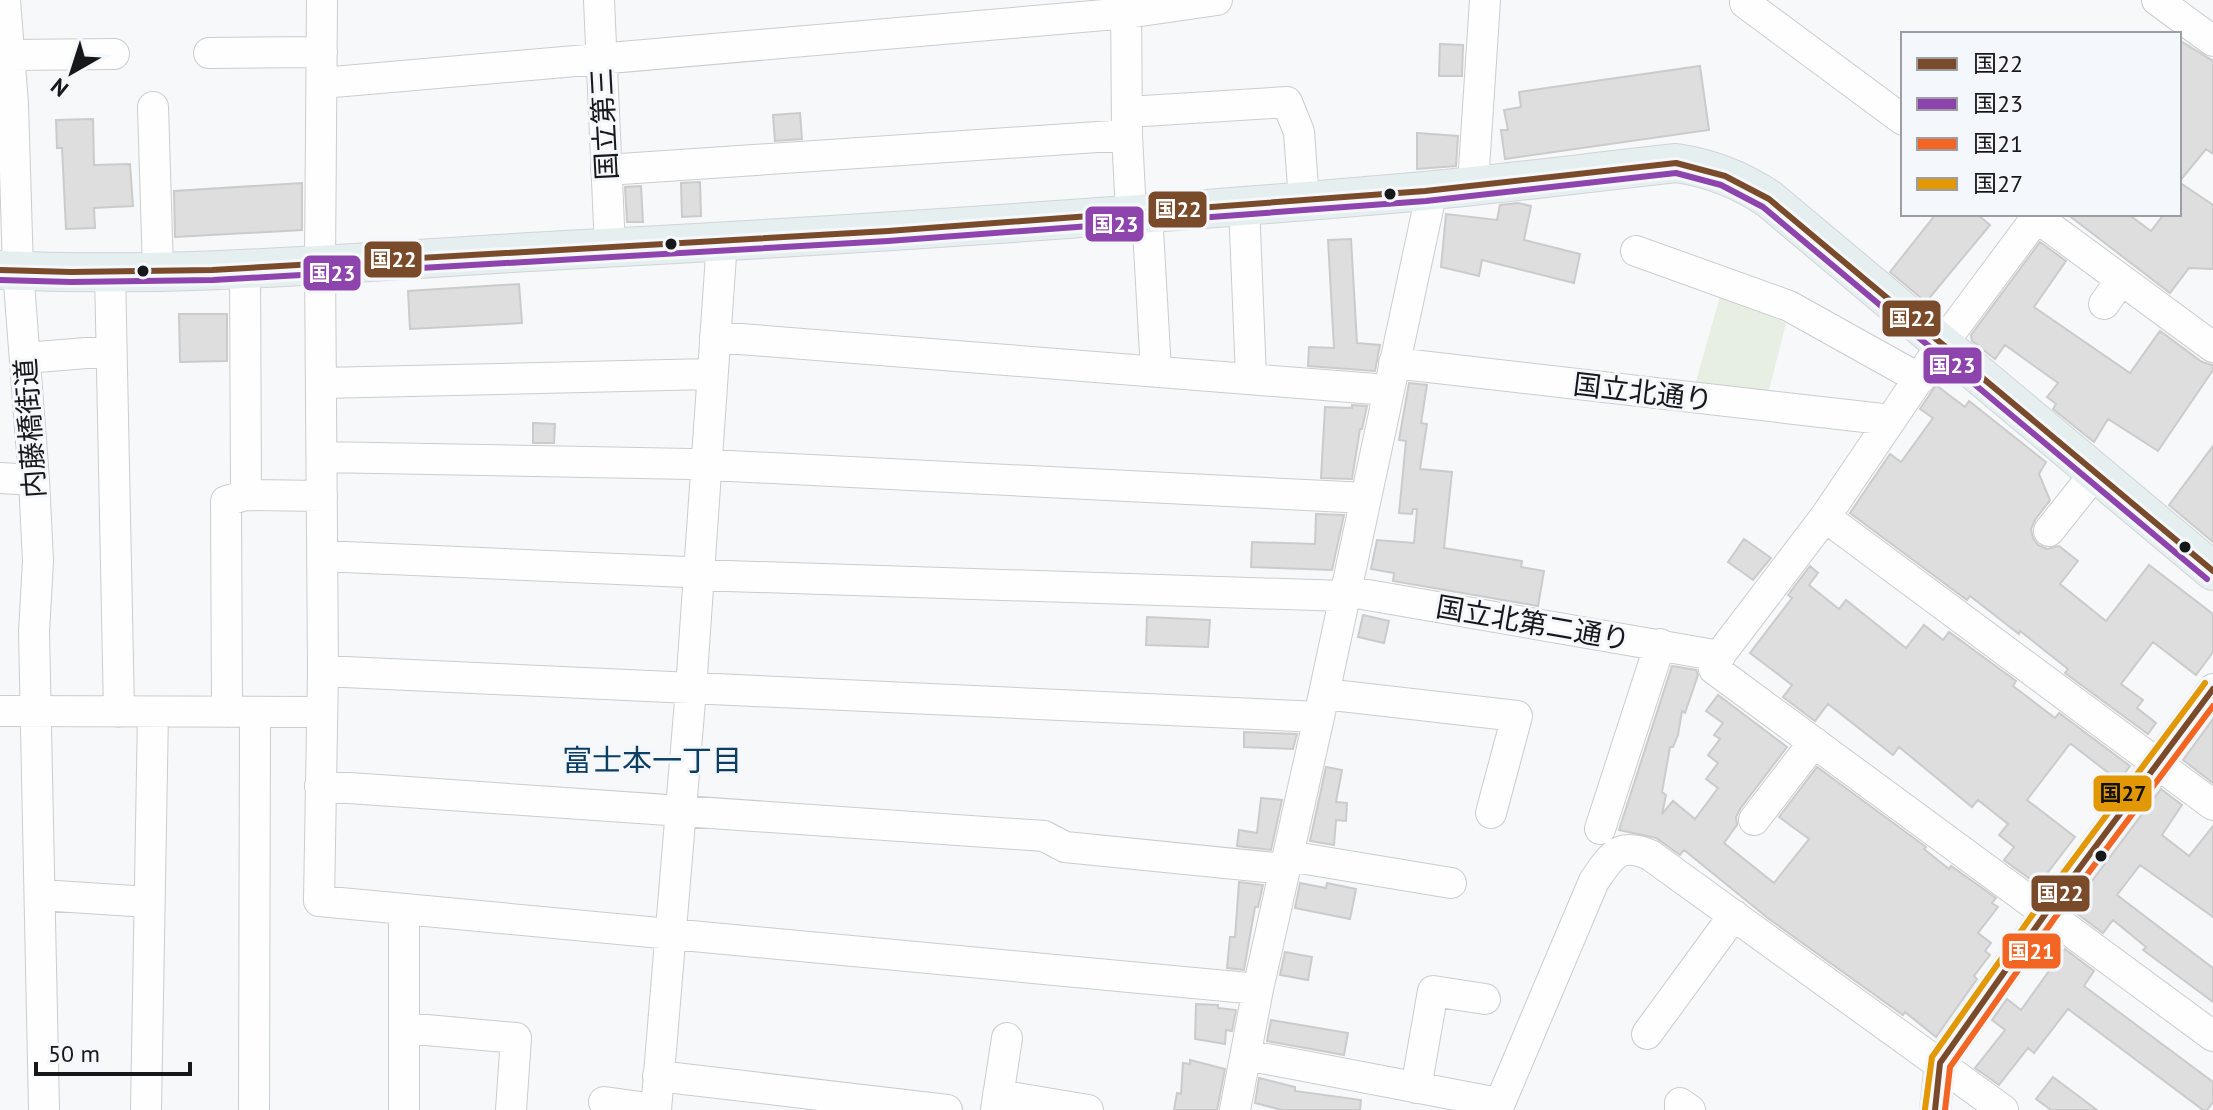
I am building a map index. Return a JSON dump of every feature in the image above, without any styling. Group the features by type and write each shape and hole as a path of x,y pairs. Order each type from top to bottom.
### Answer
{"main road":[{"path":"6,266 158,270 610,248 1304,201 1676,163 1700,167 1769,199 2213,571"}],"street":[{"path":"322,0 323,671 319,901 1258,989"},
{"name":"国立第三","path":"599,0 610,248"},
{"path":"322,83 1217,0"},
{"path":"1473,184 1485,0"},
{"path":"2157,0 2213,41"},
{"name":"内藤橋街道","path":"3,1 9,55 6,266 25,358 38,561 34,632 44,1110"},
{"path":"1749,3 1901,118"},
{"path":"1127,7 1127,123 1156,371"},
{"path":"209,53 322,52"},
{"path":"9,55 114,54"},
{"path":"606,170 1127,123 1287,102 1299,132 1304,201"},
{"path":"153,107 158,270"},
{"path":"1235,1110 1258,989 1432,190"},
{"path":"1244,205 1251,377"},
{"path":"2034,216 1943,343 1825,517 1713,664 1714,669 2213,1036"},
{"path":"2036,216 2213,347"},
{"path":"604,1102 656,1110 691,689 722,241"},
{"path":"1636,251 1789,306 1920,379"},
{"path":"245,267 246,495"},
{"path":"110,271 119,712"},
{"path":"2104,304 2121,280"},
{"name":"国立北通り","path":"715,337 1251,377 1391,377 1891,420"},
{"path":"25,358 111,351"},
{"path":"321,383 711,374"},
{"path":"322,457 707,466 1366,498"},
{"path":"2049,531 2096,472"},
{"path":"0,478 34,480"},
{"path":"254,1110 241,712 226,501 246,495 322,496"},
{"path":"1825,517 2213,805"},
{"name":"国立北第二通り","path":"322,556 670,571 698,575 1344,594 1720,656"},
{"path":"1600,829 1660,644"},
{"path":"323,671 691,689 1322,706 1517,716 1491,813"},
{"path":"1935,1110 1940,1063 2046,913 2213,689"},
{"path":"0,711 321,712"},
{"path":"146,1110 153,712"},
{"path":"1754,820 1814,742"},
{"path":"320,786 1044,836 1065,847 1287,862 1451,883"},
{"path":"1246,1055 1498,1107 1594,881 1614,853 1634,848 1650,855 2003,1110"},
{"path":"41,895 148,902"},
{"path":"404,911 404,1110"},
{"path":"1647,1034 1734,915"},
{"path":"1416,1088 1433,991 1485,999"},
{"path":"404,1028 516,1038 511,1110"},
{"path":"1007,1038 997,1102 1088,1110"},
{"path":"658,1076 947,1110"},
{"path":"1680,1110 1680,1103 1690,1110"}],"shaded area":[{"path":"1721,293 1786,323 1767,398 1695,385"}],"building":[{"path":"2181,41 2213,61 2213,154 2206,149 2181,180"},
{"path":"1440,44 1463,45 1462,76 1439,76"},
{"path":"1700,66 1709,130 1505,159 1501,130 1508,130 1504,110 1521,107 1519,92"},
{"path":"800,113 802,139 775,141 773,115"},
{"path":"93,119 94,165 130,164 133,206 94,208 95,228 66,229 62,148 57,148 56,120"},
{"path":"1417,133 1458,136 1456,166 1417,169"},
{"path":"700,182 701,216 682,217 681,183"},
{"path":"302,183 302,230 175,237 174,191"},
{"path":"2181,183 2213,205 2213,269 2189,268 2170,293 2070,216 2131,216 2151,231 2162,216 2181,216"},
{"path":"641,186 643,222 627,222 625,187"},
{"path":"1518,203 1531,206 1524,240 1580,254 1574,283 1482,260 1479,276 1441,267 1446,214 1497,220 1500,205"},
{"path":"1934,216 1979,216 1990,225 1926,302 1890,272"},
{"path":"1351,239 1357,343 1380,345 1375,371 1308,366 1309,347 1334,348 1328,240"},
{"path":"2040,242 2066,261 2034,307 2130,373 2160,331 2202,362 2213,365 2213,370 2158,451 2108,419 2094,442 2053,409 2056,404 2047,397 2058,383 2005,345 1995,359 1972,341 1971,335"},
{"path":"519,284 522,323 410,329 408,291"},
{"path":"179,314 227,314 227,361 180,362"},
{"path":"1409,383 1427,385 1421,423 1427,424 1420,469 1452,472 1444,548 1522,561 1521,567 1544,571 1538,606 1393,581 1394,573 1371,569 1377,540 1414,543 1417,509 1413,509 1412,514 1399,513 1406,441 1399,440"},
{"path":"1936,385 1965,407 1969,401 2046,462 2039,474 2050,500 2031,529 2038,545 2047,549 2059,546 2078,561 2060,584 2106,621 2149,565 2213,614 2213,652 2196,675 2153,642 2121,684 2143,700 2137,708 2156,723 2148,734 2065,673 2068,669 2020,631 2019,634 1970,596 1967,600 1850,513 1890,454 1901,462 1933,418 1920,409"},
{"path":"1352,405 1367,406 1352,479 1321,478 1325,407 1352,408"},
{"path":"533,423 555,424 554,443 533,443"},
{"path":"2213,446 2213,542 2169,505"},
{"path":"1316,514 1344,515 1332,570 1251,567 1252,542 1315,544"},
{"path":"1744,539 1771,558 1753,580 1728,562"},
{"path":"1810,566 1818,573 1809,585 1839,609 1846,600 1906,648 1924,625 1943,640 1949,632 2016,681 2013,686 2055,718 2059,713 2130,766 2119,781 2069,745 2027,800 2075,837 2038,885 2004,860 2014,847 1999,835 2008,824 1978,800 1972,807 1899,747 1893,755 1828,704 1815,721 1783,697 1792,685 1750,653 1792,598 1788,595"},
{"path":"1363,615 1389,621 1384,643 1358,637"},
{"path":"1147,617 1210,620 1208,647 1146,645"},
{"path":"1672,666 1696,670 1698,675 1685,713 1682,711 1678,735 1673,747 1670,747 1662,792 1666,795 1662,814 1673,801 1695,819 1718,788 1706,779 1718,763 1708,755 1720,739 1714,735 1723,723 1706,711 1718,695 1787,747 1740,809 1736,817 1737,825 1724,843 1774,883 1809,839 1779,817 1817,767 1926,847 1924,849 1949,869 1951,866 1996,898 1992,903 1998,907 1978,933 1991,943 1985,951 1990,955 1936,1037 1905,1012 1903,1015 1769,919 1684,850 1680,855 1656,838 1619,830"},
{"path":"2213,719 2213,783 2183,760"},
{"path":"1244,732 1297,734 1293,749 1244,747"},
{"path":"1326,767 1342,770 1336,802 1347,803 1346,821 1336,820 1334,845 1310,841"},
{"path":"2161,789 2182,805 2162,835 2189,856 2213,826 2213,917 2140,865 2117,895 2213,968 2213,1002 2143,950 2146,947 2113,920 2103,933 2071,909"},
{"path":"1261,798 1282,800 1271,850 1237,846 1239,830 1257,833"},
{"path":"1239,882 1263,885 1258,907 1255,907 1244,970 1227,968 1230,937 1235,937"},
{"path":"1300,883 1326,888 1327,883 1356,889 1350,919 1295,908"},
{"path":"2065,949 2094,971 2084,986 2213,1082 2213,1102 2207,1110 2068,1009 2034,1053 2028,1048 1999,1085 1975,1068 2005,1030 1992,1020 2007,999 2021,1010"},
{"path":"1285,952 1312,957 1308,980 1280,975"},
{"path":"1196,1004 1236,1010 1232,1031 1226,1030 1225,1044 1195,1039"},
{"path":"1271,1020 1348,1033 1344,1055 1267,1041"},
{"path":"1190,1060 1225,1069 1217,1110 1174,1110 1177,1093 1181,1094 1183,1063 1190,1064"},
{"path":"2053,1077 2097,1110 2051,1110 2036,1099"},
{"path":"1259,1078 1295,1087 1295,1091 1361,1100 1360,1110 1282,1110 1255,1103"}],"transit line":[{"name":"国22","path":"0,270 212,270 888,231 1425,191 1676,163 1725,176 1769,199 2213,571"},
{"name":"国23","path":"0,280 213,280 888,241 1426,201 1676,173 1721,185 1763,207 2207,579"},
{"name":"国27","path":"1925,1109 1932,1057 2038,907 2205,683"},
{"name":"国22","path":"1935,1110 1940,1063 2046,913 2213,689"},
{"name":"国21","path":"1945,1110 1950,1067 2054,919 2213,706"}],"district":[{"name":"富士本一丁目","path":"652,761"}]}
